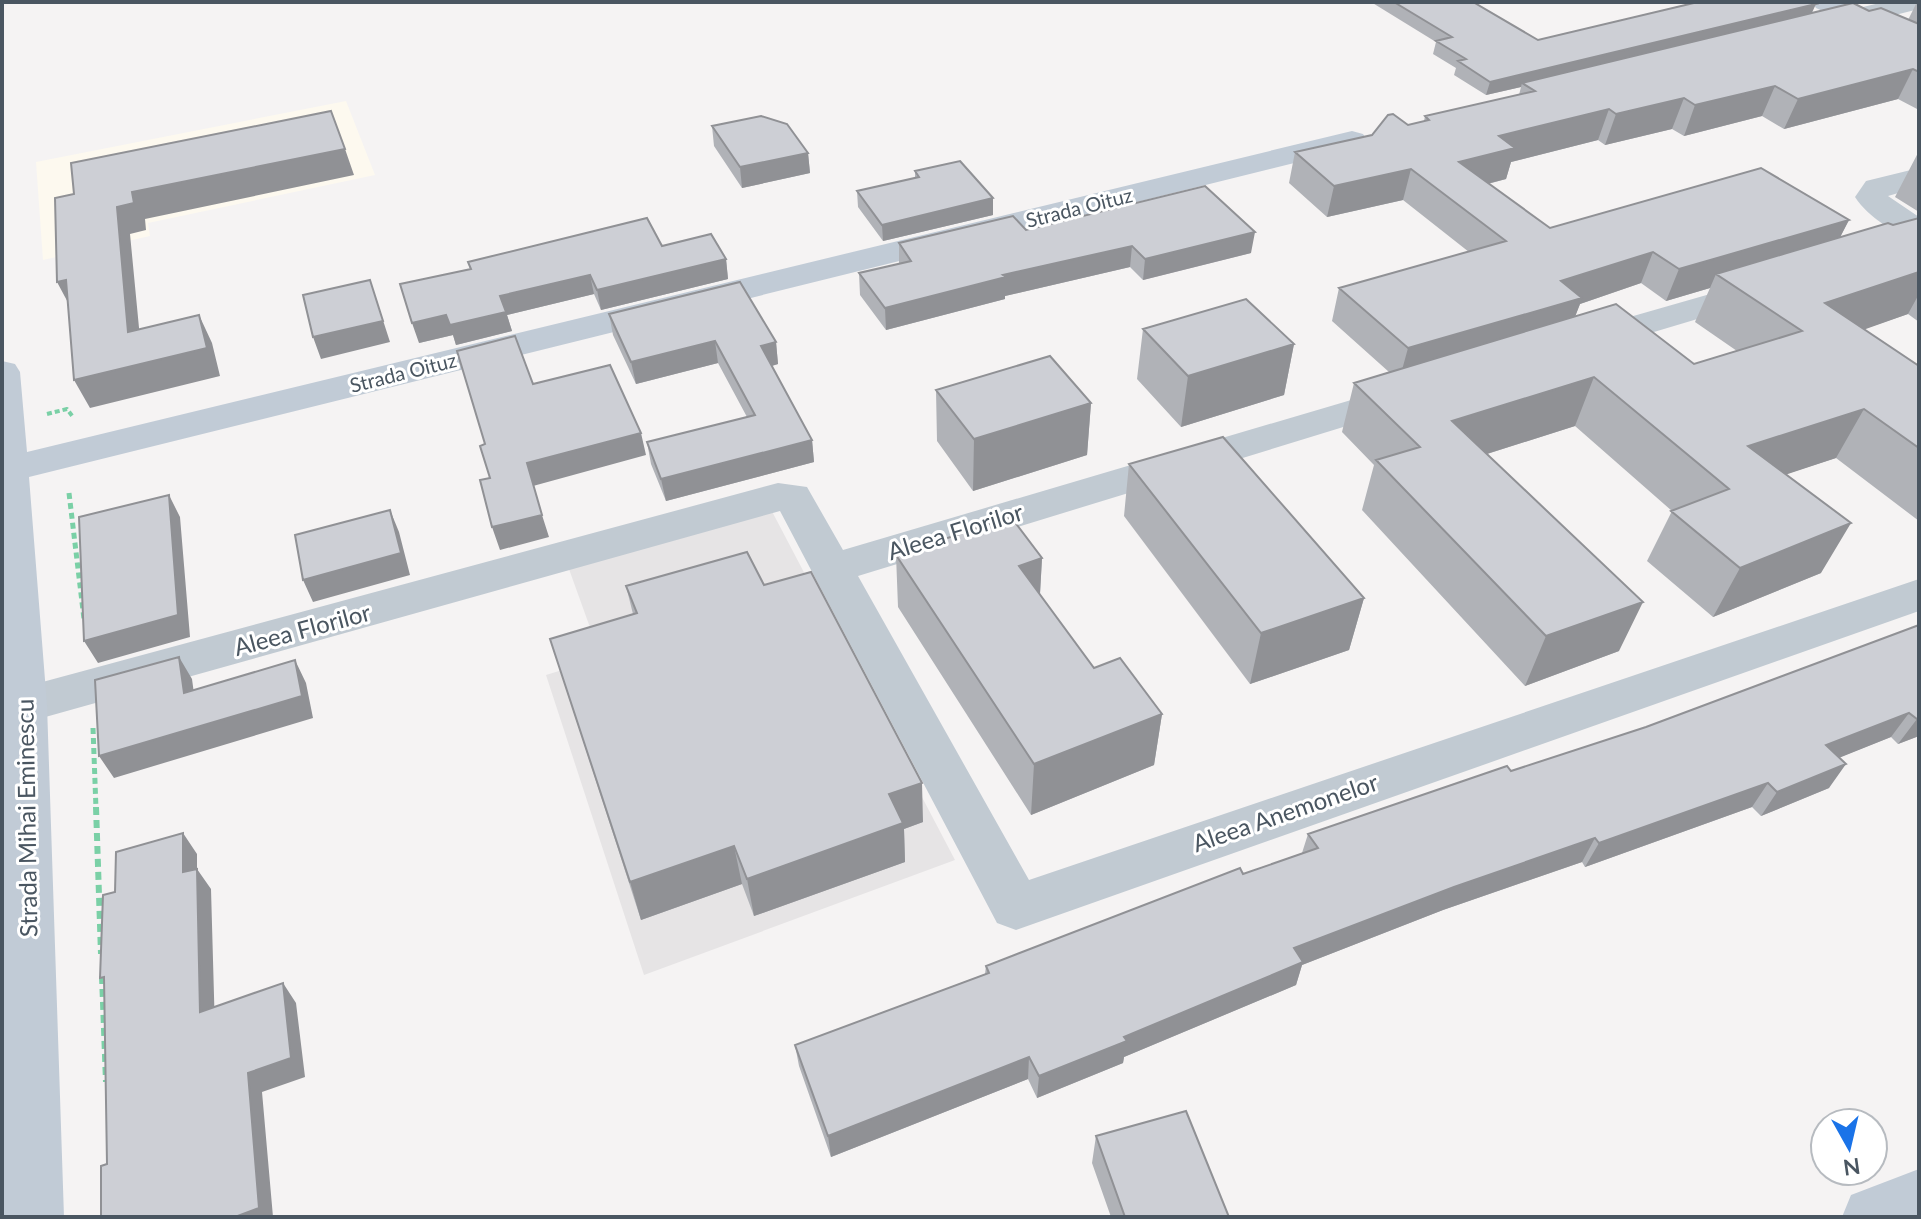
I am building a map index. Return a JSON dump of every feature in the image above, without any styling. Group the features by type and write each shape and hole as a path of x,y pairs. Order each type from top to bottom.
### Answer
{"main road":[{"path":"1818,15 1855,17 1919,49"},
{"name":"Strada Oituz","path":"6,470 1387,132"},
{"name":"Strada Mihai Eminescu","path":"2,372 6,470 24,705 33,1217"},
{"path":"1873,1217 1919,1200"}],"street":[{"path":"1855,17 1915,2"},
{"path":"1909,239 1871,197 1877,188 1919,177"},
{"path":"1552,352 1787,281"},
{"name":"Aleea Florilor","path":"24,705 778,497 793,497 798,503 830,569 1437,386"},
{"name":"Aleea Anemonelor","path":"830,569 1016,907 1919,595"}],"path":[{"path":"69,493 91,687 106,1091"}],"shaded area":[{"path":"346,101 375,175 148,223 150,236 43,260 36,162"},
{"path":"766,500 955,860 644,975 546,675 601,658 565,558"}],"building":[{"path":"1394,2 1473,2 1538,40 1698,2 1816,4 1490,82 1458,61 1466,59 1436,41 1452,37"},
{"path":"1853,3 1869,11 1881,8 1919,24 1919,72 1913,69 1798,99 1775,86 1695,105 1684,98 1616,114 1609,109 1499,136 1515,148 1459,162 1550,228 1761,168 1849,220 1679,269 1653,252 1561,281 1582,298 1408,348 1339,288 1506,241 1411,169 1334,186 1295,152 1372,135 1388,115 1393,114 1408,125 1429,120 1425,116 1535,91 1522,83"},
{"path":"331,111 345,149 132,192 134,203 117,207 128,332 199,315 207,348 74,380 66,280 57,282 55,198 74,194 71,163"},
{"path":"761,116 787,124 808,153 740,167 712,126"},
{"path":"960,161 993,198 882,225 857,191 919,177 915,171"},
{"path":"1205,186 1255,232 1145,259 1132,246 1003,275 1006,277 885,308 859,273 911,261 899,243 1013,216 1026,230"},
{"path":"647,218 662,246 711,234 726,259 597,290 590,275 500,296 506,312 450,325 446,315 412,323 400,284 471,269 468,262"},
{"path":"1919,218 1919,272 1825,303 1919,366 1919,448 1864,409 1748,446 1851,523 1740,568 1671,511 1729,489 1594,377 1452,421 1643,602 1546,636 1376,460 1420,447 1354,383 1616,304 1694,364 1802,331 1716,274 1888,223 1893,225"},
{"path":"370,280 383,321 313,337 303,295"},
{"path":"740,282 776,342 761,346 812,440 661,479 647,442 755,415 715,341 631,362 609,314"},
{"path":"1246,299 1294,344 1188,376 1143,329"},
{"path":"515,336 533,384 610,365 641,433 527,463 542,515 492,527 480,480 490,478 480,446 485,444 457,351"},
{"path":"1050,356 1091,403 974,439 936,390"},
{"path":"1223,437 1364,598 1261,633 1129,464"},
{"path":"169,495 178,615 84,641 79,517"},
{"path":"390,510 401,553 303,580 295,535"},
{"path":"1011,517 1042,558 1019,566 1094,668 1120,658 1162,714 1034,764 896,555"},
{"path":"747,552 764,585 811,572 922,783 889,794 903,823 747,879 734,846 630,882 550,639 637,613 626,586"},
{"path":"1919,625 1919,719 1909,713 1826,745 1846,764 1777,792 1768,783 1599,843 1595,838 1454,887 1294,948 1303,962 1124,1037 1127,1041 1039,1076 1029,1057 828,1136 795,1045 989,973 986,966 1240,868 1243,874 1318,848 1308,834 1507,766 1511,771 1646,727"},
{"path":"179,657 184,693 295,660 302,696 99,756 95,680"},
{"path":"183,833 183,872 197,869 200,1012 283,983 291,1058 248,1073 259,1208 235,1217 101,1217 101,1166 107,1164 104,977 100,978 103,895 115,892 116,852"},
{"path":"1186,1111 1229,1217 1125,1217 1096,1136"}]}
